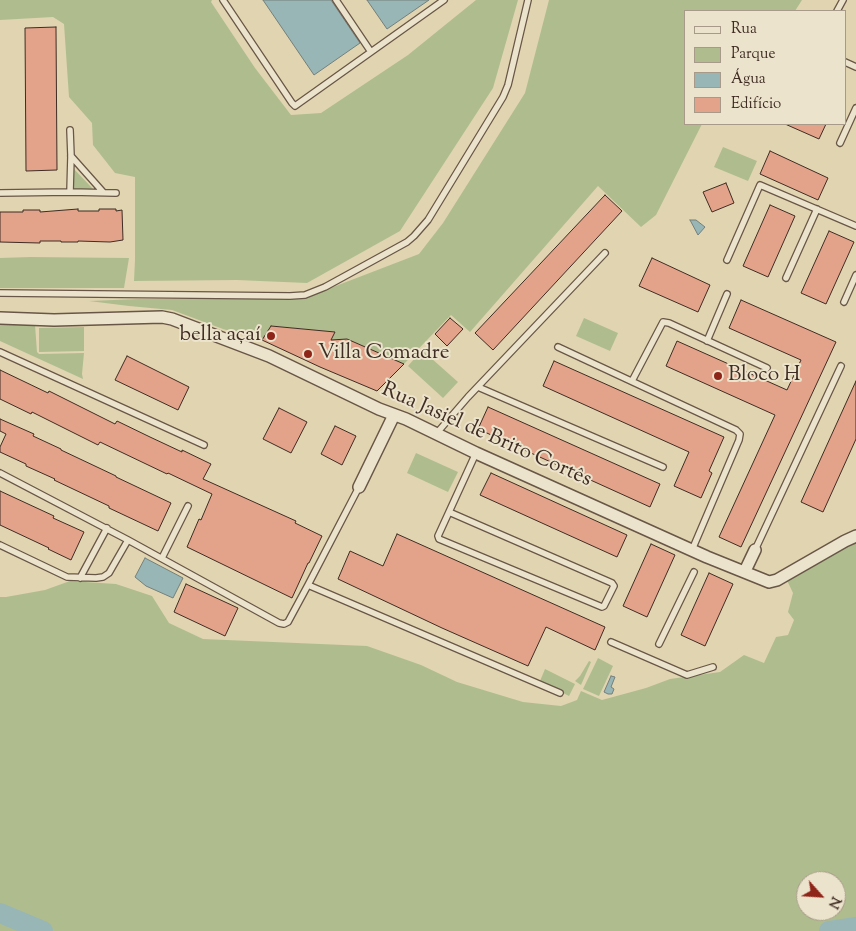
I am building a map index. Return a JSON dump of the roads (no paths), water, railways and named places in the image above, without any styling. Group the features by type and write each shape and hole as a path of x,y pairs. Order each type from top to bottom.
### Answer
{"street":[{"name":"Rua Jasiel de Brito Cortês","path":"0,318 54,320 168,318 269,356 476,453 707,557 769,582 774,582 845,540 856,536"},
{"path":"359,487 394,415"},
{"path":"745,572 755,550"}],"lane":[{"path":"223,0 295,106 443,0"},
{"path":"336,0 371,52"},
{"path":"0,293 305,295 325,287 407,242 428,220 503,98 508,85 528,0"},
{"path":"840,143 856,108"},
{"path":"70,130 70,192"},
{"path":"71,156 103,192"},
{"path":"0,185 0,193 116,193"},
{"path":"727,260 760,186 856,226"},
{"path":"786,278 816,209"},
{"path":"436,434 605,253"},
{"path":"844,302 856,275"},
{"path":"707,341 727,294"},
{"path":"632,381 663,322 669,323 767,368"},
{"path":"558,347 736,430 740,434 692,550"},
{"path":"0,352 204,445"},
{"path":"755,550 841,366"},
{"path":"478,387 663,467"},
{"path":"449,512 612,583 614,586 604,606 602,607 439,539 438,536 476,453"},
{"path":"0,473 107,528 282,624 288,622 359,487"},
{"path":"162,558 188,506"},
{"path":"80,578 107,528"},
{"path":"0,545 62,575 80,578 103,577 109,574 128,540"},
{"path":"659,644 694,572"},
{"path":"308,586 560,693"},
{"path":"611,642 687,675 712,667"}],"water":[{"path":"263,0 331,0 360,43 314,75"},
{"path":"367,0 429,0 387,29"},
{"path":"690,220 696,220 705,227 698,235"},
{"path":"145,558 183,578 173,598 146,586 135,577"},
{"path":"611,676 615,677 611,687 614,689 612,694 608,694 604,692"}],"waterway":[{"path":"0,913 43,931"},
{"path":"829,931 856,927"}],"place":[{"name":"bella açaí","path":"271,336"},
{"name":"Villa Comadre","path":"308,354"},
{"name":"Bloco H","path":"718,376"}]}
